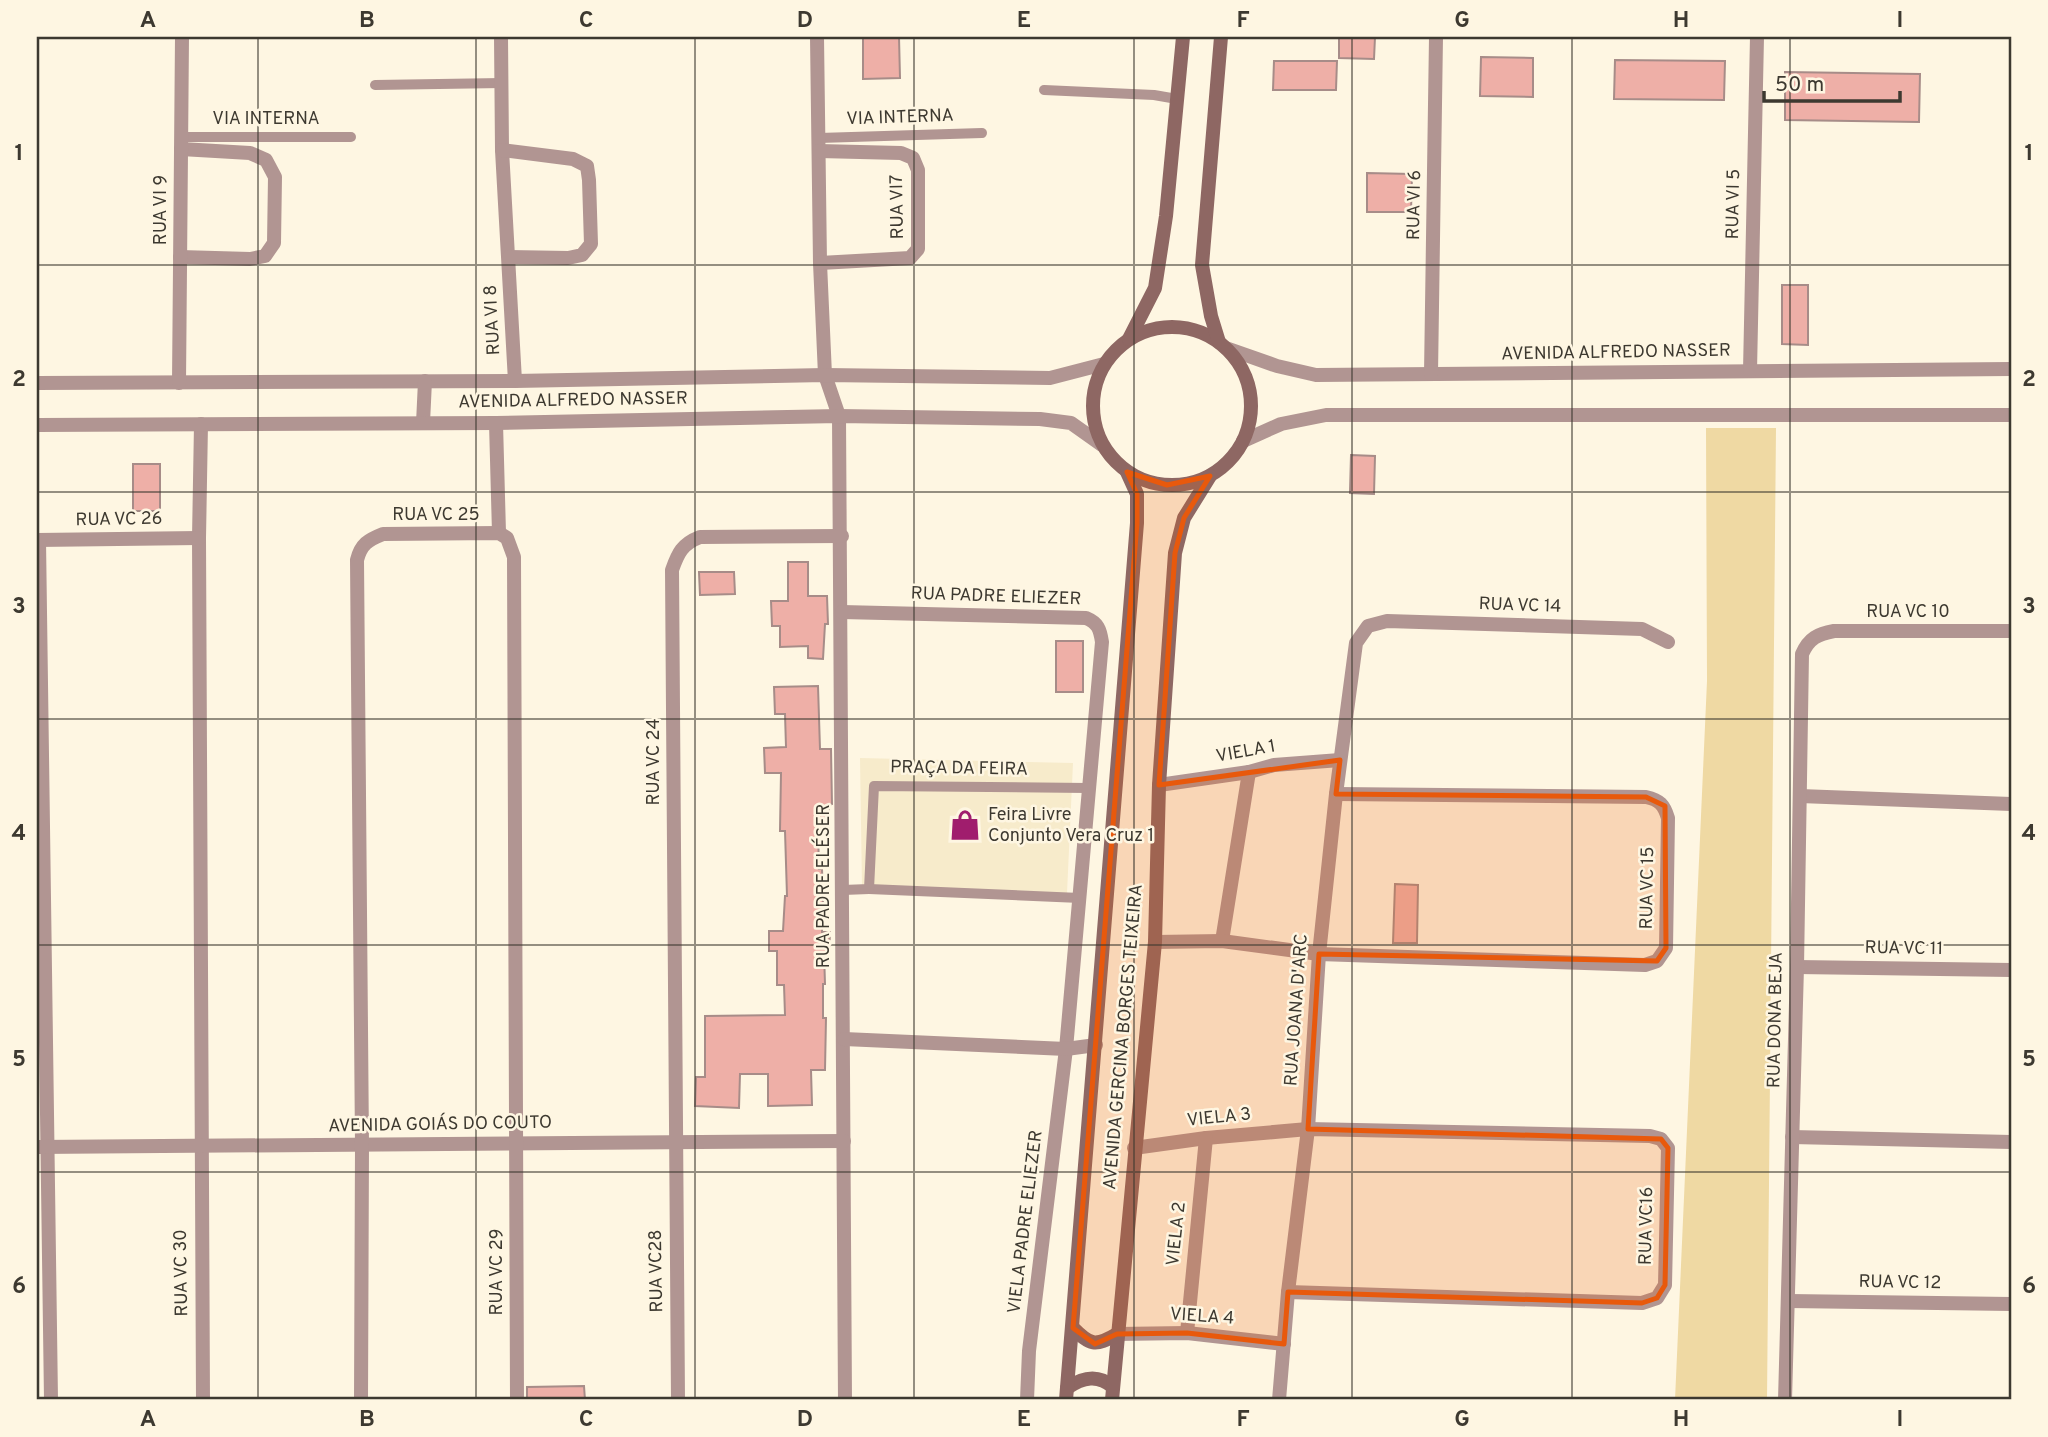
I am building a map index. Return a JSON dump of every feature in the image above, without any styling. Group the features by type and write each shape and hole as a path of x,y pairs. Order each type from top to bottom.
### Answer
{"main road":[{"path":"1129,339 1155,288 1166,216 1183,37"},
{"path":"1221,37 1202,265 1211,316 1222,345 1241,368 1250,392 1251,417 1243,441 1229,461 1210,476 1189,483 1167,485 1146,481 1127,472 1113,460 1102,445 1094,426 1092,405 1095,384 1104,364 1115,350 1129,339 1151,330 1174,327 1198,331 1222,345"},
{"name":"AVENIDA GERCINA BORGES TEIXEIRA","path":"1067,1394 1138,523 1137,494 1127,472"},
{"name":"AVENIDA GERCINA BORGES TEIXEIRA","path":"1112,1394 1155,942 1159,785 1175,553 1184,518 1210,476"},
{"path":"1073,1328 1095,1344 1116,1334"},
{"path":"1067,1394 1077,1381 1092,1377 1104,1379 1112,1394"}],"street":[{"name":"RUA VI 9","path":"179,383 182,37"},
{"name":"RUA VI 8","path":"501,37 502,150 515,381"},
{"path":"817,37 820,263 825,375"},
{"name":"RUA VI 6","path":"1432,374 1436,37"},
{"name":"RUA VI 5","path":"1750,371 1757,37"},
{"path":"180,257 250,259 265,256 274,243 275,177 266,160 250,153 181,143"},
{"name":"RUA VI7","path":"819,145 901,153 913,158 918,170 918,249 910,258 820,263"},
{"path":"502,150 573,159 587,166 589,180 591,244 582,255 568,258 509,257"},
{"name":"AVENIDA ALFREDO NASSER","path":"1222,345 1277,366 1316,375 2011,369"},
{"name":"AVENIDA ALFREDO NASSER","path":"37,383 515,381 825,375 1050,378 1104,364"},
{"name":"RUA PADRE ELÉSER","path":"825,375 839,415 842,536 845,1400"},
{"path":"423,423 425,381"},
{"name":"AVENIDA ALFREDO NASSER","path":"37,425 496,423 839,415 1040,419 1070,423 1102,445"},
{"path":"1243,441 1281,424 1326,415 2011,415"},
{"path":"496,423 499,533"},
{"path":"200,1146 201,424"},
{"name":"RUA VC 25","path":"362,1146 356,560 359,549 367,540 383,534 499,533 507,538 514,557 516,1143"},
{"name":"RUA VC 24","path":"675,1142 672,570 677,554 686,543 700,537 842,536"},
{"name":"RUA VC 26","path":"42,1147 38,540 199,538"},
{"name":"RUA PADRE ELIEZER","path":"842,612 1086,618 1095,621 1100,630 1102,642 1066,1049"},
{"name":"RUA VC 14","path":"1368,626 1387,621 1642,629 1668,642"},
{"name":"RUA JOANA D'ARC","path":"1279,1400 1288,1292 1308,1129 1319,954 1336,794 1356,643 1368,626"},
{"name":"RUA VC 10","path":"1807,642 1820,634 1834,631 2011,631"},
{"name":"RUA DONA BEJA","path":"1785,1400 1797,967 1802,654 1807,642"},
{"name":"VIELA 1","path":"1159,785 1249,772 1274,765 1340,760"},
{"path":"1223,941 1249,772"},
{"name":"RUA VC 15","path":"1319,954 1645,965 1657,961 1666,948 1668,818 1665,806 1657,800 1646,797 1336,794"},
{"path":"1800,796 2011,804"},
{"path":"1155,942 1223,941 1319,954"},
{"name":"RUA VC 11","path":"1797,967 2011,970"},
{"path":"844,1039 1066,1049 1096,1045"},
{"name":"VIELA PADRE ELIEZER","path":"1027,1400 1029,1351 1066,1049"},
{"name":"VIELA 3","path":"1134,1148 1206,1138 1308,1129"},
{"name":"RUA VC16","path":"1288,1292 1642,1303 1657,1298 1665,1285 1668,1148 1661,1139 1650,1136 1308,1129"},
{"path":"1792,1137 2011,1142"},
{"name":"VIELA 2","path":"1186,1333 1206,1138"},
{"name":"AVENIDA GOIÁS DO COUTO","path":"42,1147 844,1141"},
{"name":"RUA VC28","path":"675,1142 678,1400"},
{"name":"RUA VC 29","path":"516,1143 517,1400"},
{"name":"RUA VC 30","path":"200,1146 203,1400"},
{"path":"361,1400 362,1146"},
{"path":"42,1147 51,1400"},
{"name":"RUA VC 12","path":"1789,1301 2011,1304"},
{"name":"VIELA 4","path":"1116,1334 1186,1333 1284,1344"}],"lane":[{"path":"375,85 502,83"},
{"path":"1044,90 1154,95 1177,99"},
{"name":"VIA INTERNA","path":"819,145 982,133"},
{"name":"VIA INTERNA","path":"181,143 351,137"},
{"name":"PRAÇA DA FEIRA","path":"869,889 874,786 1088,788"},
{"path":"843,890 1080,898"}],"highlighted area":[{"path":"1127,472 1167,485 1210,476 1184,518 1175,553 1159,785 1340,760 1336,794 1646,797 1665,806 1666,948 1657,961 1319,954 1308,1129 1661,1139 1668,1148 1665,1285 1657,1298 1642,1303 1288,1292 1284,1344 1187,1333 1117,1334 1095,1344 1073,1328 1137,523 1137,494"}],"shaded area":[{"path":"1706,428 1776,428 1767,1400 1675,1400 1707,681"},
{"name":"Feira Livre Conjunto Vera Cruz 1","path":"860,758 1073,763 1067,893 862,887"}],"building":[{"path":"863,37 899,37 900,78 863,79"},
{"path":"1339,37 1375,37 1374,59 1339,58"},
{"path":"1481,57 1533,58 1533,97 1480,96"},
{"path":"1615,60 1725,61 1724,100 1614,99"},
{"path":"1274,61 1337,61 1336,90 1273,90"},
{"path":"1785,72 1920,74 1919,122 1785,120"},
{"path":"1367,173 1412,174 1411,212 1367,212"},
{"path":"1782,285 1808,285 1808,345 1782,344"},
{"path":"1351,455 1375,456 1374,494 1350,493"},
{"path":"133,464 160,464 160,511 133,511"},
{"path":"788,562 808,562 808,596 827,596 828,624 825,624 823,659 808,658 808,646 780,647 780,626 772,626 771,601 788,601"},
{"path":"699,572 734,572 735,594 700,595"},
{"path":"1056,641 1083,641 1083,692 1056,692"},
{"path":"818,686 820,749 831,749 832,804 829,805 829,828 818,829 819,869 822,869 822,932 830,932 829,952 824,952 825,1070 811,1070 812,1105 768,1106 768,1074 740,1074 739,1108 695,1106 696,1077 705,1077 705,1016 785,1015 784,985 777,985 777,951 769,951 769,931 783,931 787,896 785,831 780,831 781,773 765,773 764,748 786,747 785,714 775,714 774,687"},
{"path":"1395,884 1418,885 1417,943 1393,943"},
{"path":"584,1386 585,1400 527,1400 527,1387"}],"place":[{"name":"Feira Livre Conjunto Vera Cruz 1","path":"965,825"}]}
